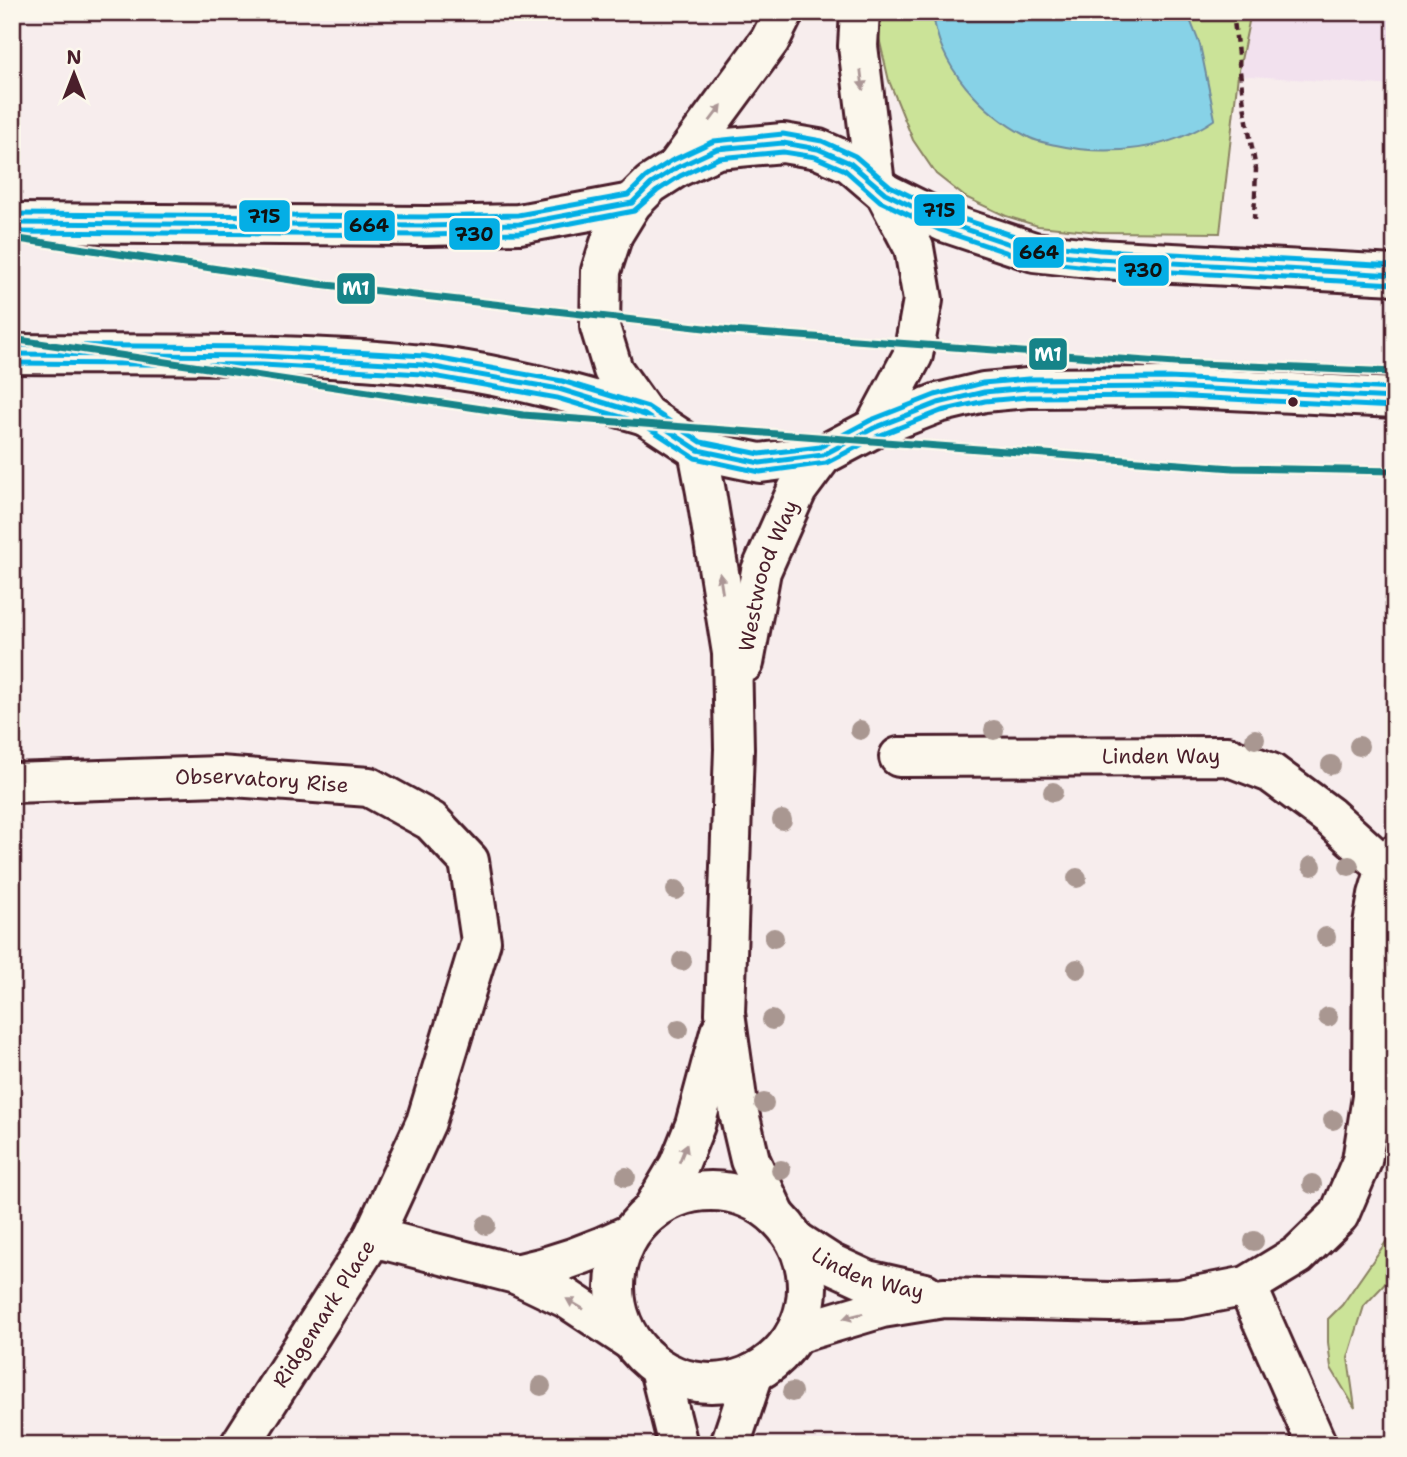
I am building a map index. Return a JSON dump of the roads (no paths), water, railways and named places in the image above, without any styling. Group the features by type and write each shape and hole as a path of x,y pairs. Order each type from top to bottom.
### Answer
{"street":[{"path":"676,168 770,40 784,12"},
{"path":"860,12 858,46 880,189 914,247 923,300 913,355 874,428"},
{"path":"645,415 612,370 600,327 601,271 612,234 632,203 651,184 676,168 717,149 783,143 818,149 850,163 880,189 944,222 1034,252 1251,269 1395,275"},
{"path":"12,223 427,226 519,224 632,203"},
{"path":"12,354 263,356 423,365 559,389 645,415 698,450 760,463 823,455 874,428 938,403 984,392 1028,388 1169,387 1395,398"},
{"name":"Westwood Way","path":"698,450 732,653 734,749 725,1013 739,1113 750,1160 786,1229"},
{"name":"Westwood Way","path":"734,749 745,657 761,572 797,490 823,455"},
{"name":"Linden Way","path":"795,1334 882,1308 944,1298 1111,1302 1180,1299 1247,1286 1298,1255 1339,1215 1362,1161 1372,1097 1373,924 1378,895 1391,861 1271,773 1227,756 899,757"},
{"name":"Observatory Rise","path":"12,783 219,776 369,788 431,821 469,861 481,941 425,1122 373,1237"},
{"name":"Westwood Way","path":"640,1223 679,1165 695,1125 725,1013"},
{"path":"700,1191 728,1192 753,1201 786,1229 805,1263 808,1287 804,1312 795,1334 778,1356 754,1373 731,1381 706,1383 682,1378 660,1369 644,1356 631,1340 615,1299 615,1276 620,1255 640,1223 673,1198 700,1191"},
{"name":"Ridgemark Place","path":"516,1274 554,1266 593,1252 640,1223"},
{"name":"Linden Way","path":"786,1229 830,1263 867,1280 944,1298"},
{"name":"Ridgemark Place","path":"240,1445 373,1237 516,1274 566,1298 631,1340"},
{"path":"1247,1286 1317,1445"},
{"path":"660,1369 678,1445"},
{"path":"730,1445 754,1373"}],"water":[{"path":"933,12 1187,12 1200,45 1215,119 1179,138 1138,148 1076,149 1033,139 996,116 966,87 944,52"}]}
